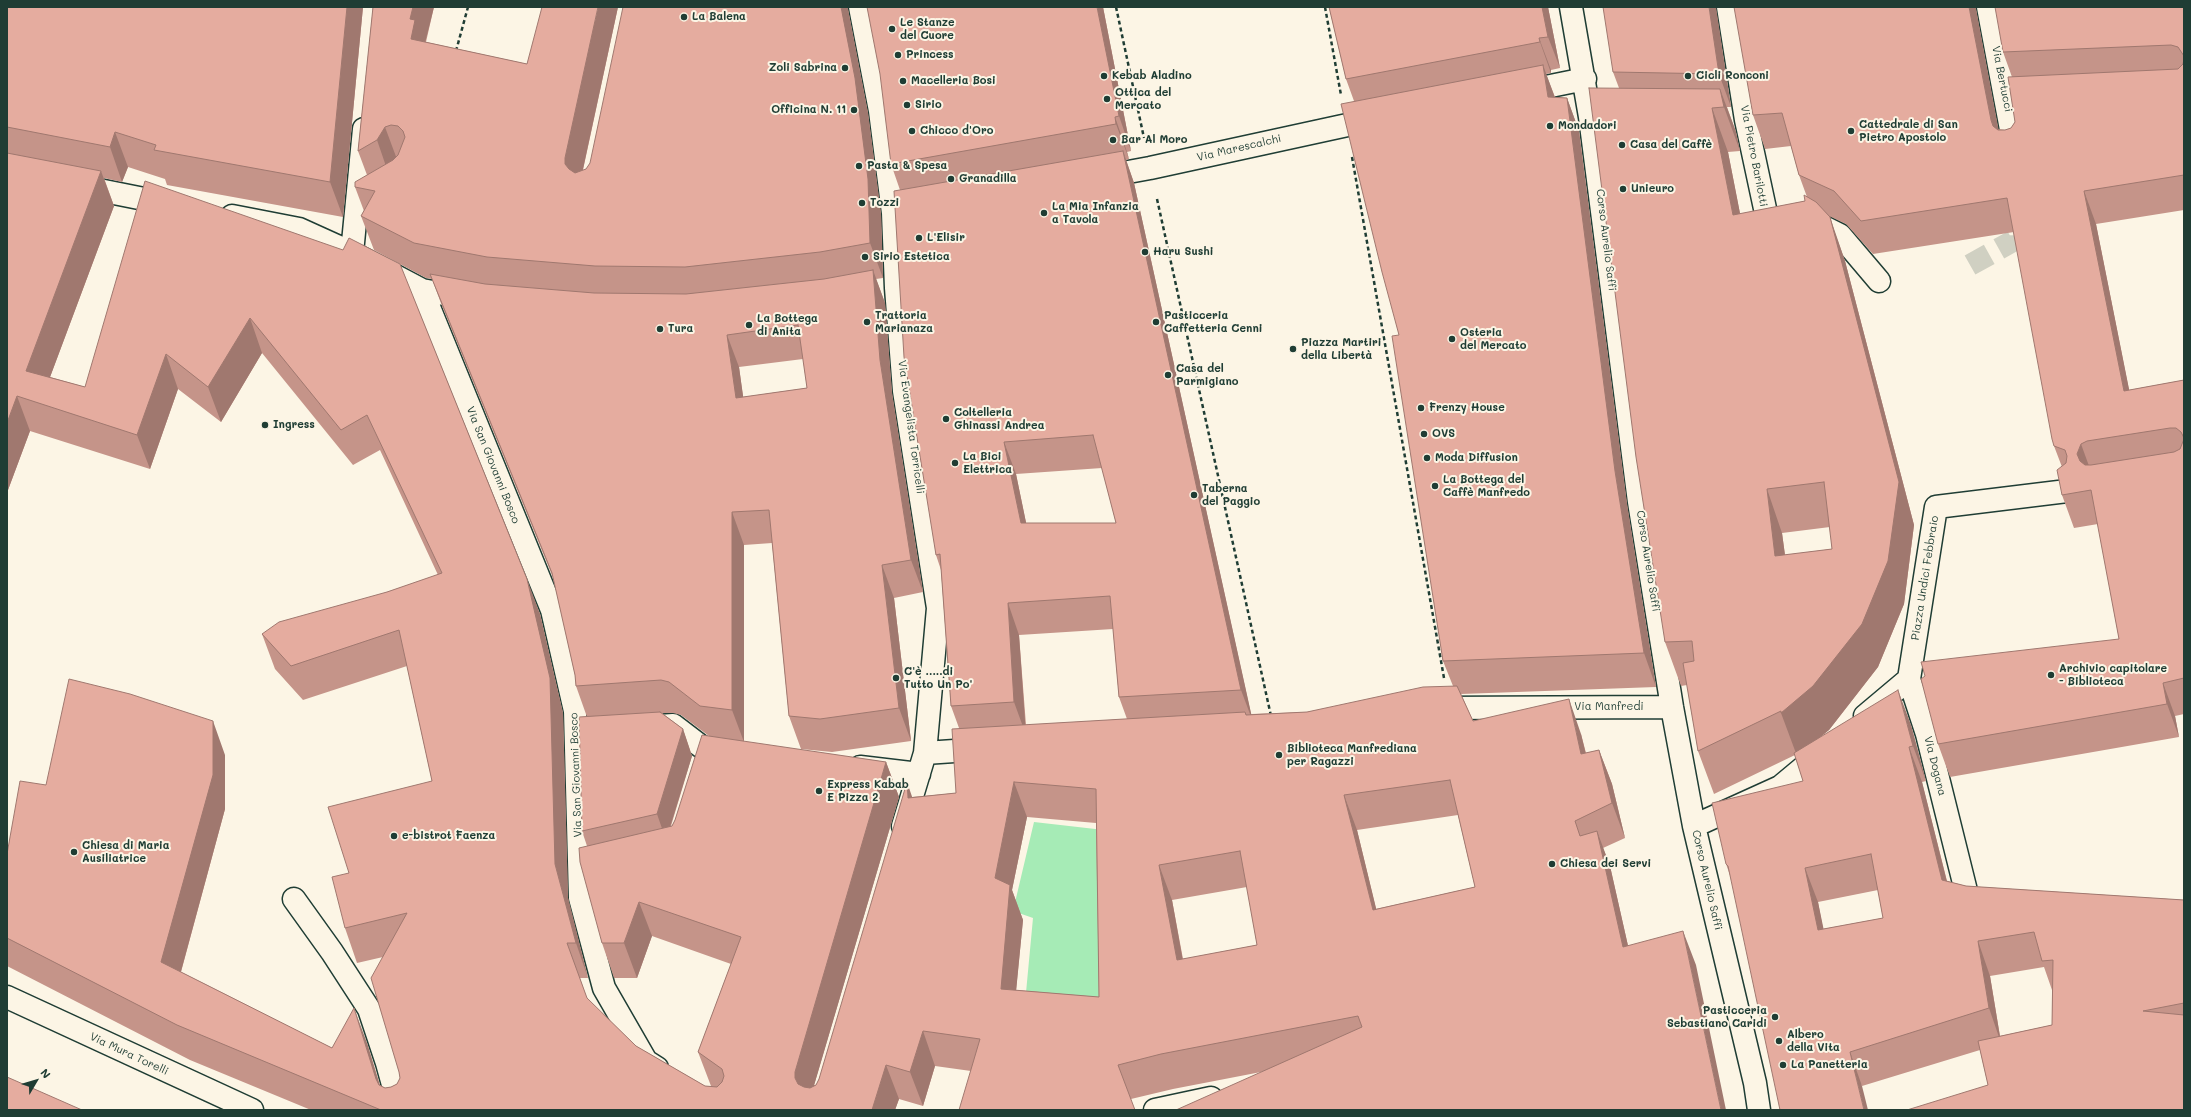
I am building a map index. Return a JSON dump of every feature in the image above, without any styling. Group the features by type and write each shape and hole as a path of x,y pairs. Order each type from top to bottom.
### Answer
{"street":[{"name":"Corso Aurelio Saffi","path":"1571,7 1585,80 1639,502 1672,707 1694,826 1755,1082 1759,1110"},
{"name":"Via Pietro Barilotti","path":"1728,7 1746,120 1767,218 1812,221 1840,235 1879,281"},
{"name":"Via Bertucci","path":"1988,7 2015,151"},
{"name":"Via Evangelista Torricelli","path":"855,12 880,111 901,212 896,288 904,391 938,608 925,753 898,844"},
{"path":"1500,95 1585,80"},
{"path":"2005,98 2060,96"},
{"path":"352,253 366,108"},
{"name":"Via Marescalchi","path":"1080,180 1150,168 1393,116"},
{"path":"1590,118 1614,118"},
{"path":"1723,119 1746,120"},
{"path":"61,182 191,208"},
{"path":"356,209 381,194"},
{"path":"214,212 299,229 352,253 422,290 483,301"},
{"path":"872,292 896,288"},
{"name":"Via San Giovanni Bosco","path":"422,290 552,610 575,711 586,731 580,898 604,988 646,1061 672,1077"},
{"name":"Piazza Undici Febbraio","path":"1909,679 1936,507 2067,490"},
{"path":"1694,826 1780,787 1909,679"},
{"name":"Via Dogana","path":"1909,679 1927,734 1968,898 2007,901"},
{"name":"Via Manfredi","path":"1417,709 1672,707"},
{"path":"642,727 673,725 707,751 730,754"},
{"path":"925,753 1008,748"},
{"path":"700,772 707,751"},
{"path":"840,765 919,774"},
{"path":"580,873 602,868"},
{"path":"294,899 332,952 369,1009 387,1063 400,1110"},
{"name":"Via Mura Torelli","path":"7,997 252,1110"},
{"path":"1155,1110 1211,1098"}],"path":[{"path":"453,59 468,7"},
{"path":"1116,7 1271,717"},
{"path":"1325,7 1449,708"}],"green space":[{"path":"1034,822 1104,830 1109,1025 1024,1014 1033,918 1013,911"}],"building":[{"path":"7,7 347,7 330,182 154,150 156,145 115,132 110,147 7,127"},
{"path":"373,7 413,7 410,19 415,20 411,39 527,64 542,7 598,7 565,158 565,164 575,173 586,169 590,163 623,7 841,7 855,78 868,179 870,243 820,252 685,267 595,266 487,257 414,243 361,216 375,191 355,187 355,182 393,160 398,155 405,137 403,131 398,126 391,125 385,127 377,140 358,151"},
{"path":"867,7 1097,7 1119,116 1115,117 1116,124 891,164 880,74"},
{"path":"1329,7 1542,7 1548,37 1539,38 1540,42 1346,79"},
{"path":"1603,7 1709,7 1719,74 1613,72"},
{"path":"1734,7 1969,7 1991,120 1993,126 1998,130 2011,128 2015,122 2008,77 2178,69 2183,64 2184,59 2184,175 2084,191 2124,391 2184,380 2184,438 2181,432 2176,428 2170,428 2087,441 2081,444 2077,454 2080,461 2085,465 2091,465 2174,452 2180,449 2184,439 2184,678 2163,683 2167,704 1938,744 1921,679 1925,676 1921,662 2119,639 2091,490 2062,495 2057,470 2066,463 2067,456 2065,450 2054,446 2052,439 2007,198 1861,221 1834,191 1799,175 1782,113 1753,115"},
{"path":"1995,7 2184,7 2184,56 2178,47 2171,45 2003,52"},
{"path":"1543,65 1548,97 1567,98 1615,471 1644,653 1443,661 1392,336 1399,335 1341,104"},
{"path":"1589,88 1720,89 1724,107 1712,108 1733,215 1805,201 1804,195 1816,202 1830,217 1899,482 1888,561 1862,624 1813,686 1781,713 1781,711 1698,751 1683,663 1694,661 1692,641 1665,642 1636,457","holes":["1824,482 1832,549 1775,556 1767,489"]},
{"path":"1123,151 1241,690 1119,697 1110,596 1008,603 1014,702 951,706 940,554 936,555 904,357 894,191","holes":["1093,435 1116,523 1021,523 1004,442"]},
{"path":"7,153 101,171 26,371 85,387 145,181 343,250 349,238 400,264 527,579 550,678 555,864 576,943 567,943 587,998 636,1046 705,1086 717,1087 722,1082 724,1076 722,1069 698,1052 741,937 639,902 624,943 602,943 580,862 579,848 672,826 702,735 886,762 795,1072 795,1078 798,1084 810,1088 816,1085 819,1079 907,782 908,798 956,793 952,729 1245,712 1246,715 1307,712 1423,687 1457,686 1473,721 1569,699 1581,754 1599,750 1612,803 1575,821 1580,836 1597,831 1623,947 1683,931 1721,1110 1176,1110 1362,1027 1358,1016 1161,1054 1118,1065 1135,1110 959,1110 980,1039 923,1031 910,1072 886,1065 872,1110 381,1110 177,1025 7,938 7,854 20,781 46,785 69,679 130,694 213,721 213,775 161,962 332,1048 354,1008 379,1085 385,1088 397,1084 400,1078 399,1072 371,978 407,913 345,928 332,877 349,873 328,807 432,781 399,630 291,666 262,634 279,622 387,592 442,573 367,415 341,430 250,318 208,387 166,354 137,435 17,396 7,423","holes":["1450,780 1475,887 1373,910 1344,795","1014,782 1096,789 1099,997 1001,989 1010,885 995,878","1240,851 1257,945 1177,960 1159,865"]},
{"path":"873,270 880,360 911,560 882,565 899,708 820,719 789,716 769,510 732,512 732,710 700,706 669,682 661,680 576,686 575,675 552,573 430,274 485,284 594,293 686,294 824,279","holes":["798,325 807,388 736,398 727,335"]},
{"path":"1898,690 1913,746 1909,747 1942,880 1966,886 2184,900 2184,1003 2143,1011 2184,1015 2184,1110 1907,1110 1988,1085 1978,1041 2052,1025 2053,960 2042,961 2034,932 1978,941 1989,1008 1850,1052 1864,1110 1780,1110 1728,866 1726,864 1712,803 1803,781 1794,753","holes":["1871,854 1883,918 1818,930 1805,868"]},
{"path":"660,712 683,729 657,814 582,831 579,717"},
{"path":"7,1077 82,1110 7,1110"}],"tunnel":[{"path":"1970,265 2013,241 2014,202"}],"place":[{"name":"La Balena","path":"684,17"},
{"name":"Le Stanze del Cuore","path":"892,29"},
{"name":"Princess","path":"898,55"},
{"name":"Zoli Sabrina","path":"845,68"},
{"name":"Kebab Aladino","path":"1104,76"},
{"name":"Cicli Ronconi","path":"1688,76"},
{"name":"Macelleria Bosi","path":"903,81"},
{"name":"Ottica del Mercato","path":"1107,99"},
{"name":"Sirio","path":"907,105"},
{"name":"Officina N. 11","path":"854,110"},
{"name":"Mondadori","path":"1550,126"},
{"name":"Chicco d'Oro","path":"912,131"},
{"name":"Cattedrale di San Pietro Apostolo","path":"1851,131"},
{"name":"Bar Al Moro","path":"1113,140"},
{"name":"Casa del Caffè","path":"1622,145"},
{"name":"Pasta & Spesa","path":"859,166"},
{"name":"Granadilla","path":"951,179"},
{"name":"Unieuro","path":"1623,189"},
{"name":"Tozzi","path":"862,203"},
{"name":"La Mia Infanzia a Tavola","path":"1044,213"},
{"name":"L'Elisir","path":"919,238"},
{"name":"Haru Sushi","path":"1145,252"},
{"name":"Sirio Estetica","path":"865,257"},
{"name":"Trattoria Marianaza","path":"867,322"},
{"name":"Pasticceria Caffetteria Cenni","path":"1156,322"},
{"name":"La Bottega di Anita","path":"749,325"},
{"name":"Tura","path":"660,329"},
{"name":"Osteria del Mercato","path":"1452,339"},
{"name":"Piazza Martiri della Libertà","path":"1293,349"},
{"name":"Casa del Parmigiano","path":"1168,375"},
{"name":"Frenzy House","path":"1421,408"},
{"name":"Coltelleria Ghinassi Andrea","path":"946,419"},
{"name":"Ingress","path":"265,425"},
{"name":"OVS","path":"1424,434"},
{"name":"Moda Diffusion","path":"1427,458"},
{"name":"La Bici Elettrica","path":"955,463"},
{"name":"La Bottega del Caffè Manfredo","path":"1435,486"},
{"name":"Taberna del Paggio","path":"1194,495"},
{"name":"Archivio capitolare - Biblioteca","path":"2051,675"},
{"name":"C'è .....di Tutto Un Po'","path":"896,678"},
{"name":"Biblioteca Manfrediana per Ragazzi","path":"1279,755"},
{"name":"Express Kabab E Pizza 2","path":"819,791"},
{"name":"e-bistrot Faenza","path":"394,836"},
{"name":"Chiesa di Maria Ausiliatrice","path":"74,852"},
{"name":"Chiesa dei Servi","path":"1552,864"},
{"name":"Pasticceria Sebastiano Caridi","path":"1775,1017"},
{"name":"Albero della Vita","path":"1779,1041"},
{"name":"La Panetteria","path":"1783,1065"}]}
